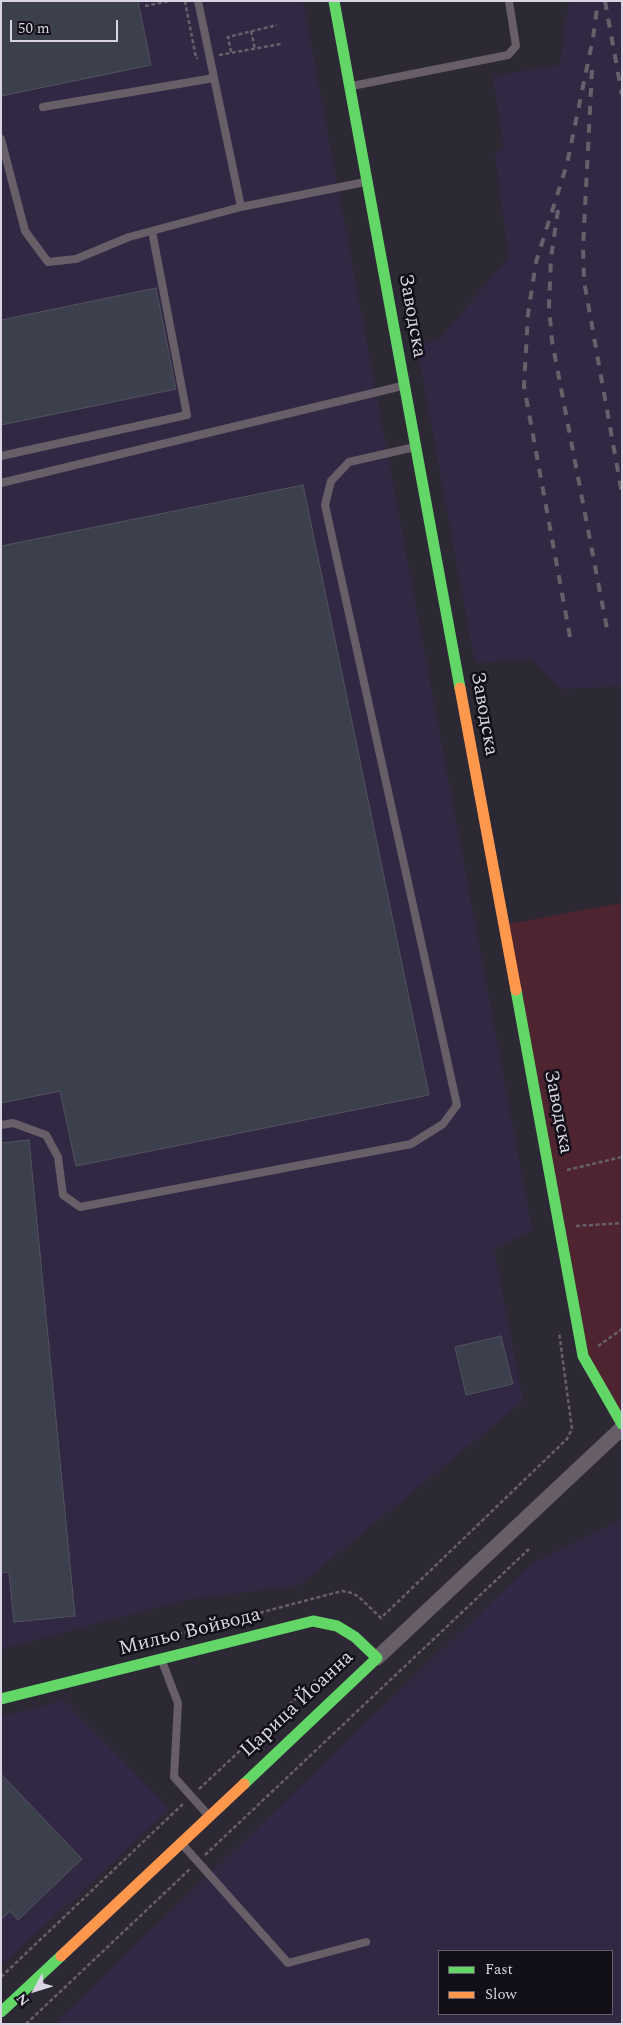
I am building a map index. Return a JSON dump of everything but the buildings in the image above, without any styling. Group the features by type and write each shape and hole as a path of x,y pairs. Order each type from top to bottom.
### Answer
{"street":[{"name":"Заводска","path":"334,1 583,1356 622,1426"},
{"name":"Царица Йоанна","path":"1,2012 622,1426"},
{"name":"Мильо Войвода","path":"1,1700 313,1621 337,1626 355,1636 377,1658"}],"lane":[{"path":"198,1 241,207"},
{"path":"350,87 508,55 516,46 509,1"},
{"path":"44,107 214,78"},
{"path":"1,139 25,231 48,262 76,259 129,237 241,207 367,182"},
{"path":"1,456 187,415 152,231"},
{"path":"1,482 404,386"},
{"path":"1,1125 14,1123 46,1136 58,1157 63,1195 80,1207 411,1144 443,1124 457,1106 325,505 331,481 349,462 415,447"},
{"path":"162,1659 178,1703 174,1777 210,1816"},
{"path":"181,1843 288,1963 366,1942"}],"path":[{"path":"145,6 169,1"},
{"path":"231,52 228,37 277,24"},
{"path":"251,31 255,48"},
{"path":"209,56 281,44"},
{"path":"550,1174 622,1158"},
{"path":"559,1227 622,1223"},
{"path":"168,1638 342,1591 359,1597 381,1618 567,1439 572,1429 558,1328"},
{"path":"583,1356 622,1329"},
{"path":"26,2024 528,1549"},
{"path":"1,1977 335,1662"}],"shaded area":[{"path":"1,1 303,1 532,1230 494,1250 523,1401 299,1585 184,1600 1,1649"},
{"path":"569,1 622,1 622,686 562,689 530,659 475,663 417,346 439,340 509,257 495,154 504,147 493,76 560,65"},
{"path":"622,903 622,1424 583,1356 503,925"},
{"path":"622,1520 622,2024 54,2024 532,1563"},
{"path":"64,1700 170,1809 1,1966 1,1717"}],"railway":[{"path":"570,637 524,386 528,314 536,262 567,164 593,38 598,1"},
{"path":"605,1 622,95"},
{"path":"592,70 583,247 584,281 622,494"},
{"path":"558,210 551,258 549,306 552,341 608,634"}],"traffic: fast":[{"path":"334,1 460,688"},
{"path":"516,990 583,1356 622,1424"},
{"path":"1,1699 313,1621 337,1626 355,1637 377,1658 244,1784"},
{"path":"1,2012 61,1956"}],"traffic: slow":[{"path":"460,688 516,990"},
{"path":"61,1956 244,1784"}]}
